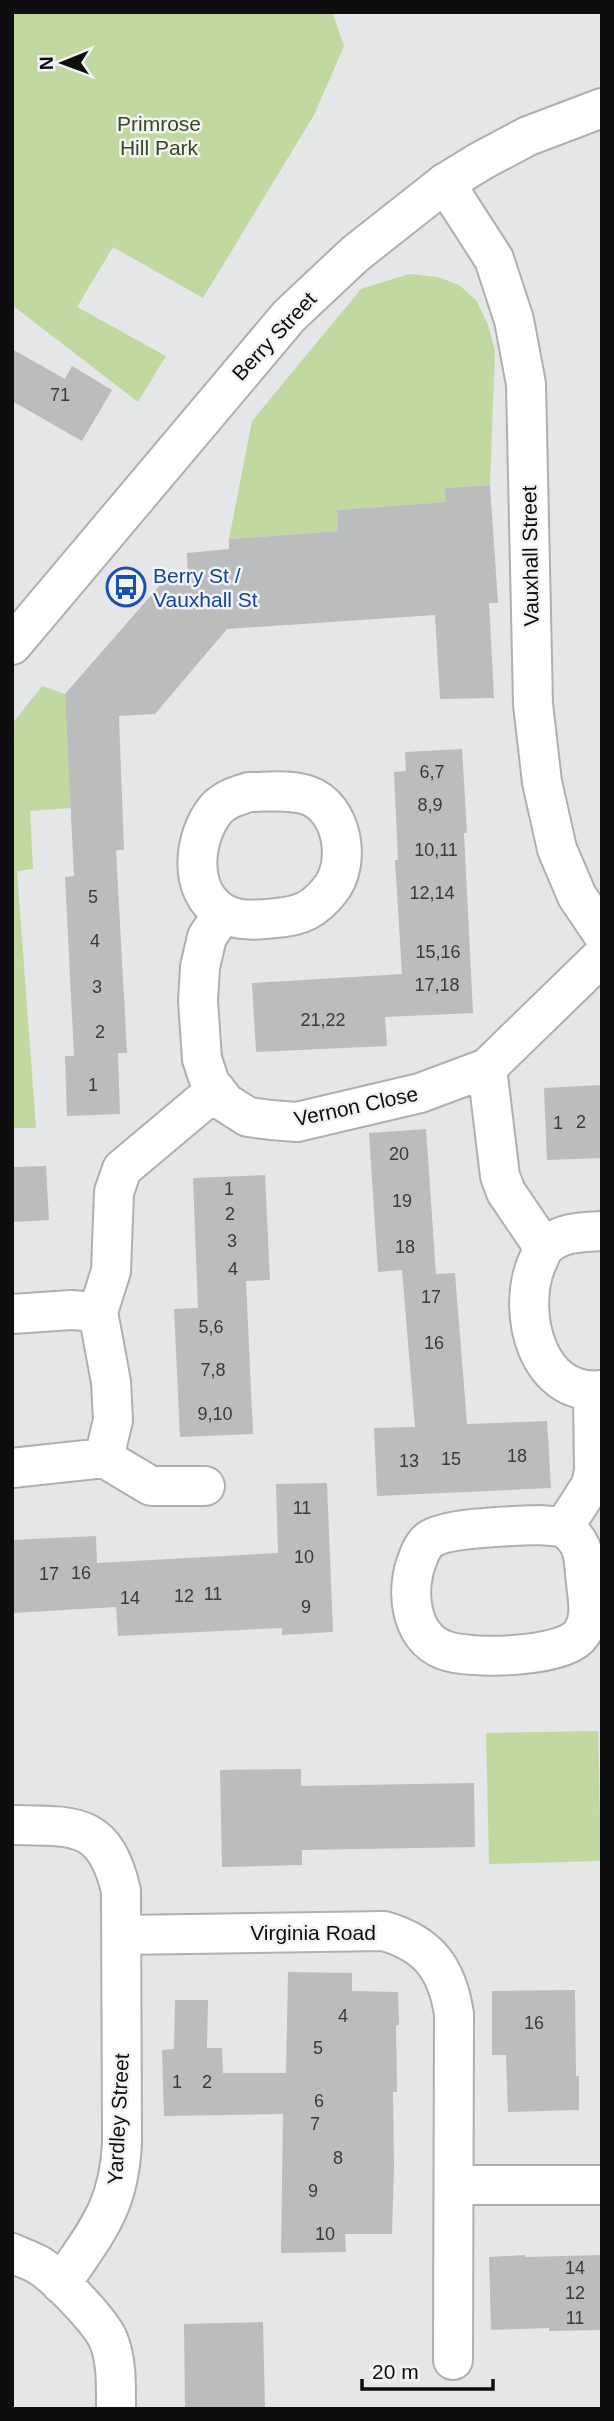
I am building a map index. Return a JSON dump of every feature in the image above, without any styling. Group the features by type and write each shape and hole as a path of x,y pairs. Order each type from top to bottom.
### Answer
{"street":[{"name":"Berry Street","path":"12,645 289,316 355,254 445,183 528,136 602,108"},
{"name":"Vauxhall Street","path":"445,183 494,259 514,320 526,384 533,705 542,782 557,849 577,896 602,933"},
{"name":"Vernon Close","path":"223,913 207,937 201,967 198,1001 202,1059 210,1083 226,1103 248,1117 297,1122 420,1093 487,1068 602,956"},
{"path":"487,1068 499,1175 506,1192 544,1248"},
{"path":"104,1458 113,1420 111,1382 98,1312 111,1271 114,1192 122,1169 216,1090"},
{"path":"564,1527 591,1486 597,1390 574,1386 556,1376 537,1352 532,1334 530,1281 544,1248 561,1236 602,1231"},
{"path":"12,1314 71,1310 98,1312"},
{"path":"12,1468 104,1458 151,1486 205,1486"},
{"path":"539,1525 564,1527 582,1546 589,1608 587,1624 580,1637 568,1646 554,1650 468,1655 441,1650 421,1630 410,1598 411,1581 421,1552 430,1540 456,1531 539,1525"},
{"name":"Yardley Street","path":"12,1825 73,1827 88,1833 100,1842 116,1870 121,1891 122,2143 119,2175 114,2197 103,2223 61,2284"},
{"name":"Virginia Road","path":"122,1935 367,1930 393,1934 416,1944 427,1953 444,1975 454,2014 453,2360"},
{"path":"454,2185 602,2185"},
{"path":"12,2253 39,2265 61,2284 108,2339 116,2376 116,2409"}],"green space":[{"name":"Primrose Hill Park","path":"12,12 332,12 344,46 314,115 203,298 113,247 77,307 166,356 138,402 12,305"},
{"path":"409,274 438,277 459,285 476,300 488,325 495,351 490,485 446,488 446,502 337,510 338,531 229,539 252,421 361,289"},
{"path":"42,686 65,694 71,808 30,811 33,869 17,871 36,1128 12,1128 12,724"},
{"path":"598,1731 601,1861 489,1864 486,1733"}],"building":[{"path":"12,349 65,379 72,366 112,390 82,441 12,401"},
{"path":"490,485 498,603 489,603 494,698 440,699 435,615 227,629 155,714 119,716 124,850 116,850 127,1053 118,1053 120,1114 67,1116 65,1056 74,1056 65,877 74,876 65,694 167,577 188,577 187,553 229,549 229,539 338,531 337,510 446,502 445,488"},
{"path":"462,749 473,1013 385,1017 387,1046 256,1052 252,983 402,974 395,860 398,860 394,772 406,771 405,752"},
{"path":"602,1085 602,1158 547,1160 544,1088"},
{"path":"426,1129 436,1274 455,1273 467,1424 547,1421 551,1488 377,1496 374,1428 415,1427 402,1270 378,1272 369,1133"},
{"path":"46,1166 49,1220 12,1222 12,1167"},
{"path":"265,1175 270,1280 246,1281 253,1434 180,1437 174,1309 198,1308 193,1178"},
{"path":"327,1483 333,1632 282,1635 282,1628 118,1636 116,1607 12,1613 12,1540 96,1536 97,1563 278,1553 276,1484"},
{"path":"301,1769 301,1786 474,1783 475,1847 302,1850 302,1865 222,1867 220,1770"},
{"path":"288,1972 352,1973 352,1991 398,1992 397,2092 393,2092 392,2234 345,2234 346,2252 281,2253 283,2114 164,2116 162,2050 174,2049 175,2000 208,2000 207,2048 222,2048 223,2073 286,2073"},
{"path":"575,1990 579,2110 508,2112 506,2055 492,2055 492,1991"},
{"path":"602,2255 602,2330 491,2330 489,2257"},
{"path":"263,2322 265,2409 185,2409 184,2324"}],"place":[{"name":"Berry St / Vauxhall St","path":"126,587"}]}
